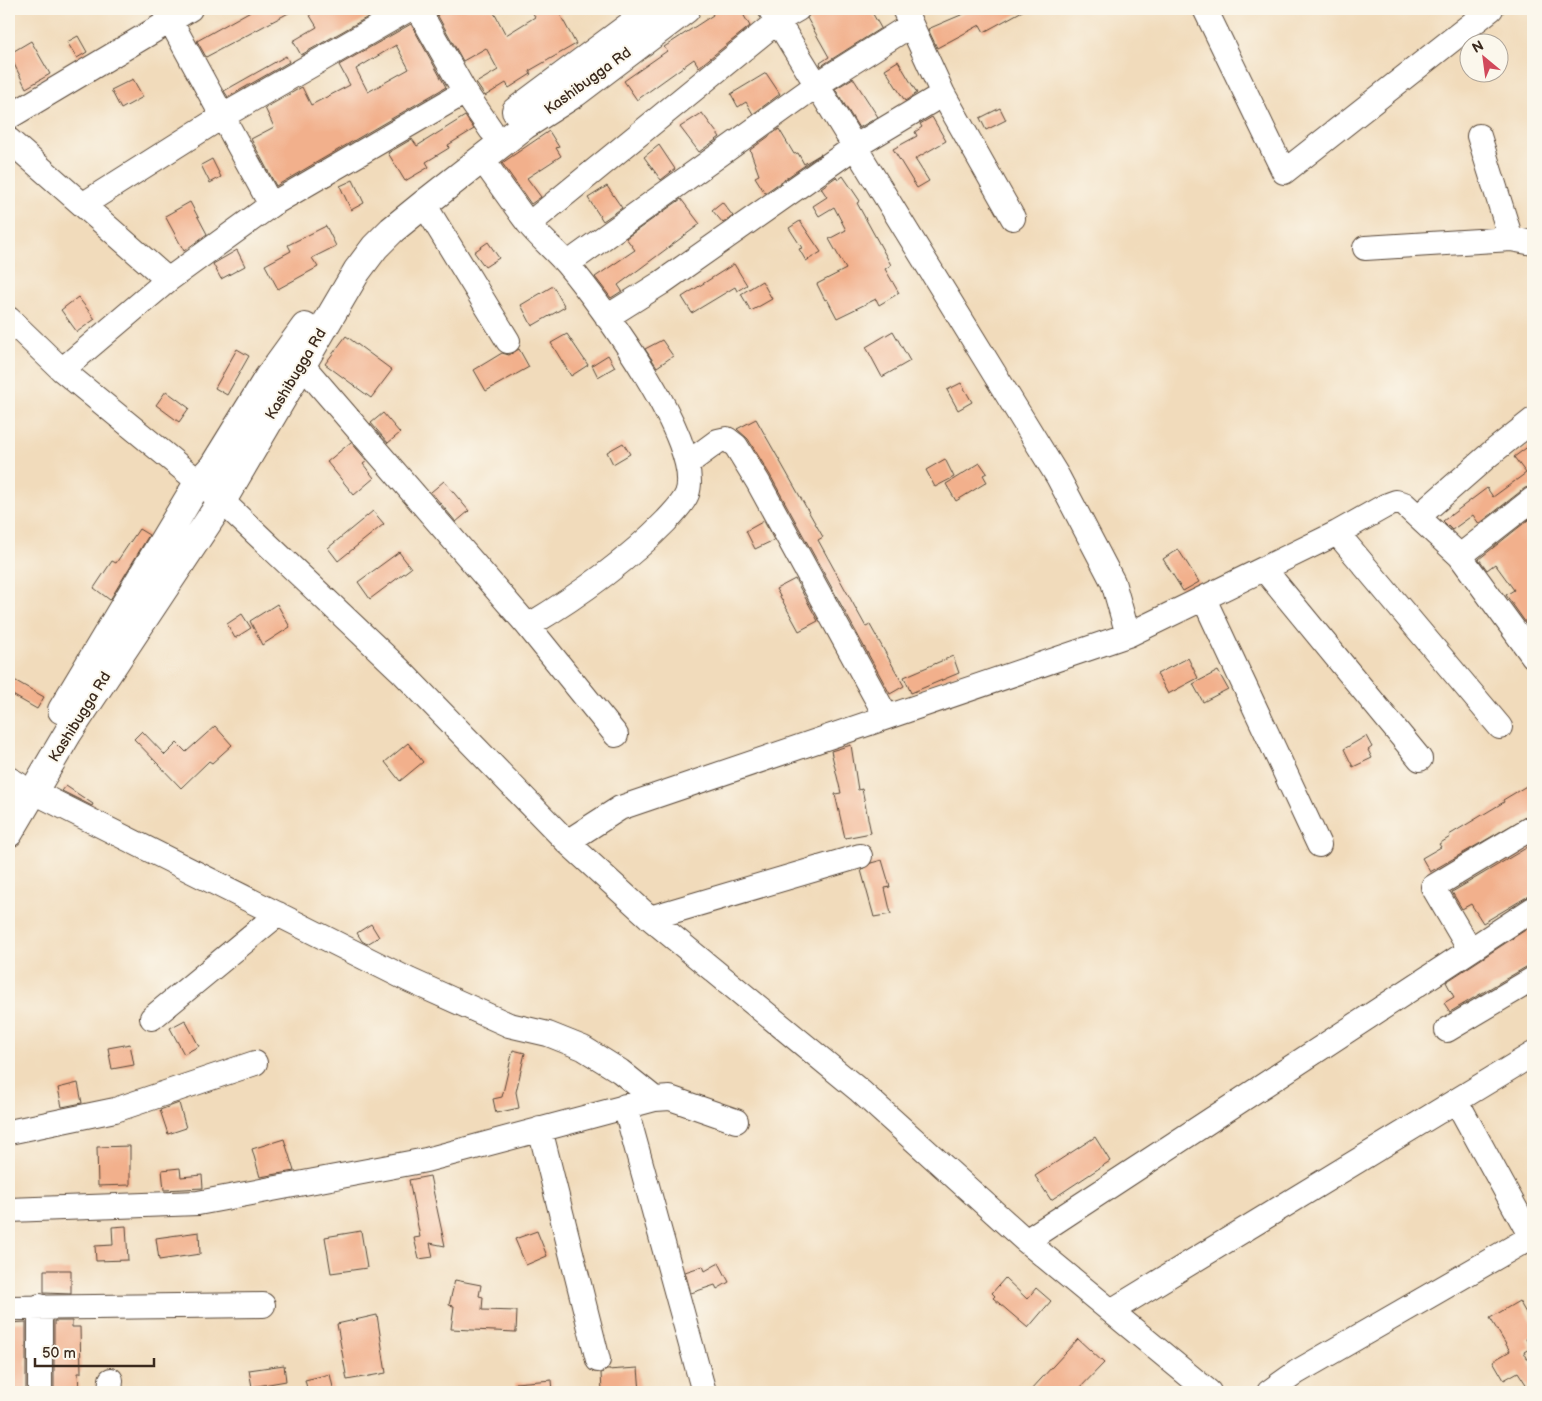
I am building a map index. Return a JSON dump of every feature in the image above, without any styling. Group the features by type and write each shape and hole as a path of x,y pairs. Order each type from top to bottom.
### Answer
{"main road":[{"name":"Kashibugga Rd","path":"18,789 68,733 222,501 351,254 385,212 474,140 491,130 653,9"},
{"name":"Kashibugga Rd","path":"9,833 18,789 198,483 213,467 268,378 296,358 375,247 424,204 525,125 575,93 686,9"}],"street":[{"path":"84,204 223,116 409,9"},
{"path":"418,9 465,92 491,130"},
{"path":"1205,9 1284,172 1491,9"},
{"path":"9,117 175,12 223,116 271,205"},
{"path":"529,224 782,12 818,84 1058,477 1113,582 1128,635"},
{"path":"567,264 818,84 907,17 943,94 1013,218"},
{"path":"62,370 168,280 271,205 465,92"},
{"path":"608,317 661,283 856,146 943,94"},
{"path":"1364,248 1522,241 1479,136"},
{"path":"9,140 84,204 168,280"},
{"path":"482,158 529,224 567,264 608,317 660,398 688,463 690,481 686,495 678,508 656,531 603,577 528,626"},
{"path":"424,204 508,341"},
{"path":"9,319 62,370 222,501 400,670 567,842 650,918 860,1091 1026,1241 1207,1392"},
{"path":"296,358 528,626 616,735"},
{"path":"1418,517 1490,454 1533,420"},
{"path":"688,463 718,441 727,439 736,446 772,507 886,716"},
{"path":"1460,556 1533,499"},
{"path":"567,842 620,808 1128,635 1337,533 1396,502 1404,504 1460,556 1530,646"},
{"path":"1337,533 1500,727"},
{"path":"1264,568 1420,759"},
{"path":"1204,599 1319,845"},
{"path":"18,789 278,914 409,980 509,1025 548,1034 584,1048 620,1070 655,1099"},
{"path":"1470,950 1433,887 1533,827"},
{"path":"650,918 860,856"},
{"path":"1026,1241 1533,909"},
{"path":"152,1018 278,914"},
{"path":"1447,1030 1533,978"},
{"path":"1111,1311 1533,1054"},
{"path":"9,1132 115,1110 255,1064"},
{"path":"9,1210 198,1203 426,1160 655,1099 670,1098 736,1121"},
{"path":"1269,1392 1297,1372 1532,1236 1457,1102"},
{"path":"625,1106 704,1392"},
{"path":"540,1129 598,1360"},
{"path":"9,1308 40,1306 262,1305"},
{"path":"40,1306 40,1392"}],"building":[{"path":"254,9 296,9 206,57 197,41"},
{"path":"306,9 382,9 301,55 293,41 317,27"},
{"path":"434,9 492,9 506,35 535,17 531,9 557,9 576,44 529,71 531,74 509,88 506,83 485,96 476,83 498,70 486,48 463,61"},
{"path":"710,9 740,9 750,26 699,67 694,59 637,100 624,81 667,51 664,47 713,15"},
{"path":"812,9 870,9 881,28 821,66 820,63 829,57 807,18"},
{"path":"975,9 1026,9 984,32 980,25 937,48 928,29"},
{"path":"411,24 446,87 276,186 251,139 274,127 265,108 302,87 311,105 350,85 339,65","holes":["396,45 409,69 368,92 356,69"]},
{"path":"78,36 87,52 77,58 67,42"},
{"path":"31,41 50,74 26,88 9,54"},
{"path":"286,56 289,62 228,97 224,91"},
{"path":"898,61 917,93 905,101 885,69"},
{"path":"766,73 780,94 753,114 746,102 738,107 731,94"},
{"path":"853,78 878,117 859,128 835,89"},
{"path":"133,79 143,97 121,109 111,90"},
{"path":"1000,108 1006,120 986,130 980,118"},
{"path":"702,113 720,137 699,152 680,127"},
{"path":"465,116 474,129 448,145 449,148 426,162 429,167 405,181 388,153 412,139 417,146"},
{"path":"932,117 946,141 915,159 929,181 917,188 893,149 917,136 915,132 922,127 920,124"},
{"path":"779,129 794,154 798,153 804,164 821,154 765,193 755,177 759,175 750,150"},
{"path":"549,131 559,147 556,148 561,156 527,178 541,197 531,204 502,163"},
{"path":"659,145 675,169 661,180 644,157"},
{"path":"212,159 221,177 210,183 201,165"},
{"path":"843,176 860,201 857,203 891,265 885,269 899,293 879,305 876,299 837,318 817,284 846,269 829,239 846,230 834,207 819,216 813,206 827,197 821,188 836,177 838,180"},
{"path":"353,180 364,203 351,210 340,186"},
{"path":"607,186 622,208 603,221 588,198"},
{"path":"681,199 700,224 618,285 622,291 611,298 595,277 635,250 626,238"},
{"path":"190,202 207,234 184,251 165,216"},
{"path":"722,202 733,216 723,223 712,210"},
{"path":"800,221 821,252 806,261 799,249 802,248 789,228"},
{"path":"326,226 336,246 312,258 318,267 278,289 265,265 291,251 288,245"},
{"path":"488,242 499,258 485,267 474,252"},
{"path":"237,250 245,266 221,279 213,264"},
{"path":"734,264 747,285 737,291 735,287 692,313 682,297"},
{"path":"762,281 772,299 751,311 741,294"},
{"path":"553,286 565,307 532,326 521,305"},
{"path":"78,297 95,319 77,332 61,310"},
{"path":"893,331 910,361 882,377 866,347"},
{"path":"567,334 588,365 571,376 551,343"},
{"path":"346,336 392,370 371,398 325,364"},
{"path":"662,340 673,356 657,367 645,349"},
{"path":"237,349 249,356 227,395 215,388"},
{"path":"519,349 529,367 486,391 474,370 502,353 509,355"},
{"path":"608,355 615,367 598,377 592,365"},
{"path":"961,383 972,402 958,410 947,390"},
{"path":"166,391 189,408 179,422 156,405"},
{"path":"383,413 400,433 388,443 371,423"},
{"path":"756,419 823,537 818,540 866,627 870,625 904,686 890,694 770,475 748,439 737,429"},
{"path":"351,442 367,461 363,464 374,478 354,495 327,462"},
{"path":"623,443 630,454 613,464 607,452"},
{"path":"1533,443 1533,486 1525,488 1479,524 1473,515 1452,530 1443,521 1487,488 1493,497 1526,473 1514,457"},
{"path":"945,459 954,477 935,487 926,470"},
{"path":"980,463 987,473 983,475 987,482 956,501 946,484"},
{"path":"444,481 469,511 456,522 431,492"},
{"path":"373,511 384,524 338,561 328,548"},
{"path":"1533,516 1533,633 1506,595 1514,590 1495,564 1487,570 1479,559"},
{"path":"764,521 774,540 755,549 746,531"},
{"path":"139,529 149,535 110,600 94,588 112,561 116,563"},
{"path":"1178,549 1199,582 1183,591 1163,559"},
{"path":"399,552 411,568 370,599 358,582"},
{"path":"795,579 818,621 799,631 776,589"},
{"path":"277,604 290,627 262,645 250,621"},
{"path":"242,614 251,628 235,638 227,624"},
{"path":"953,656 959,673 911,693 904,677"},
{"path":"1188,658 1198,678 1168,694 1157,674"},
{"path":"1218,671 1228,689 1203,702 1193,684"},
{"path":"9,677 44,697 37,709 9,693"},
{"path":"215,726 232,745 212,763 209,761 181,788 134,739 142,731 165,755 177,743 186,752"},
{"path":"1366,736 1372,747 1368,750 1372,758 1353,767 1344,749"},
{"path":"408,743 423,762 400,781 385,762"},
{"path":"851,745 858,790 862,789 871,833 845,838 835,794 841,793 831,751"},
{"path":"1533,782 1533,813 1430,872 1422,858 1441,847 1439,844 1450,837 1449,835"},
{"path":"66,786 93,804 92,806 62,791"},
{"path":"1533,844 1533,895 1483,923 1471,904 1462,909 1452,892"},
{"path":"882,860 890,887 885,888 891,914 874,917 861,870 871,863"},
{"path":"371,924 379,937 367,944 362,941 357,933"},
{"path":"1533,925 1533,965 1526,967 1450,1012 1444,1003 1454,997 1446,982"},
{"path":"185,1020 199,1046 184,1054 170,1028"},
{"path":"130,1044 134,1065 112,1069 108,1048"},
{"path":"513,1050 525,1053 516,1092 519,1108 496,1113 493,1099 502,1097"},
{"path":"78,1083 82,1103 62,1107 58,1088"},
{"path":"179,1103 186,1128 168,1134 160,1110"},
{"path":"1095,1137 1110,1161 1051,1200 1035,1176"},
{"path":"284,1139 294,1171 260,1177 252,1149"},
{"path":"130,1146 130,1185 98,1186 97,1147"},
{"path":"180,1168 181,1177 202,1175 203,1188 164,1190 162,1170"},
{"path":"430,1176 445,1246 430,1243 433,1257 419,1259 414,1238 420,1237 409,1180"},
{"path":"126,1226 128,1260 96,1261 95,1246 113,1245 112,1227"},
{"path":"361,1231 367,1268 331,1273 325,1237"},
{"path":"537,1231 547,1256 526,1265 515,1239"},
{"path":"199,1232 200,1254 159,1260 156,1238"},
{"path":"719,1263 729,1282 717,1289 715,1285 691,1293 685,1272 703,1266 705,1271"},
{"path":"44,1270 71,1270 71,1294 44,1293"},
{"path":"1005,1278 1027,1299 1036,1288 1051,1301 1028,1328 993,1298 995,1296 992,1293"},
{"path":"455,1280 481,1285 479,1296 483,1297 482,1310 517,1311 516,1332 451,1329 454,1306 449,1305"},
{"path":"1519,1301 1533,1325 1533,1335 1526,1339 1531,1348 1524,1352 1533,1369 1533,1392 1531,1392 1518,1372 1504,1380 1493,1361 1510,1351 1490,1318"},
{"path":"377,1315 386,1373 347,1380 337,1324"},
{"path":"54,1321 72,1321 72,1327 80,1327 81,1373 78,1373 79,1389 54,1390"},
{"path":"26,1322 26,1392 9,1392 9,1323"},
{"path":"1078,1339 1104,1363 1076,1392 1029,1392"},
{"path":"284,1365 286,1381 252,1387 249,1370"},
{"path":"638,1368 640,1392 602,1392 601,1373 607,1370"},
{"path":"330,1374 334,1392 308,1392 305,1380"},
{"path":"552,1380 553,1392 516,1392 515,1383"}]}
